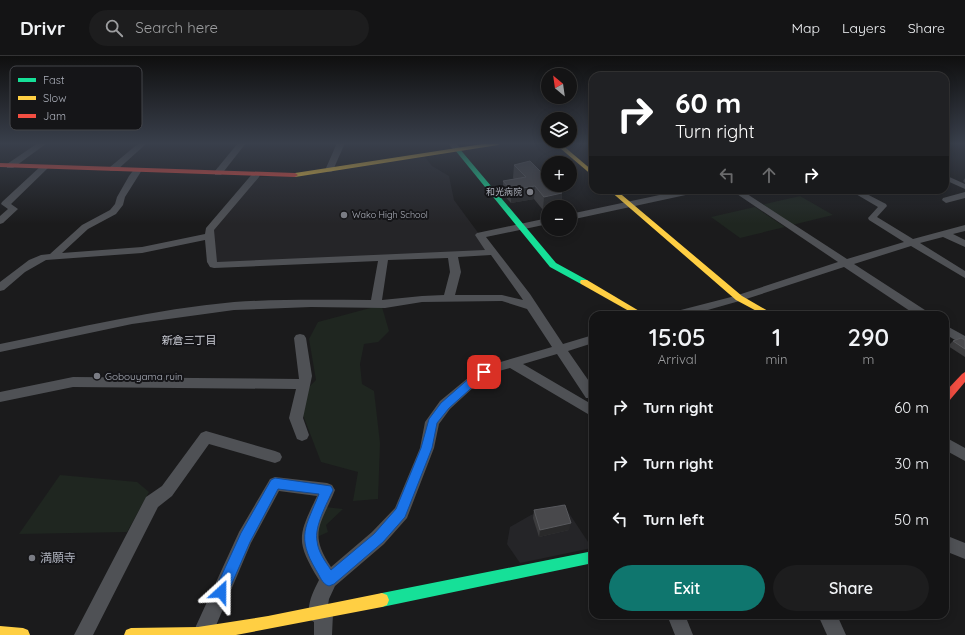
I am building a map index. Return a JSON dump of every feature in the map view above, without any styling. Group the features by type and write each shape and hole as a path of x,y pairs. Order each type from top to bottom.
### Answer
{"street":[{"path":"0,221 14,210 3,204 41,170"},
{"path":"53,256 85,227 113,212 119,205 121,197 132,176 138,170"},
{"path":"139,170 256,175 293,175 331,170"},
{"path":"474,170 553,265 635,311"},
{"path":"256,175 209,230 212,262 214,265 491,251"},
{"path":"949,180 965,186"},
{"path":"617,194 739,298 763,311"},
{"path":"577,215 676,194"},
{"path":"741,194 918,311"},
{"path":"860,194 883,206 872,218 965,274"},
{"path":"946,200 965,195"},
{"path":"541,223 480,235 526,296 531,306 589,391"},
{"path":"692,311 739,298 846,263 965,228"},
{"path":"945,234 965,244"},
{"path":"0,288 24,267 35,260 53,256 142,250 210,236"},
{"path":"448,299 450,288 456,278 455,261 452,254"},
{"path":"376,304 384,257"},
{"path":"0,348 132,320 234,306 311,303 376,304 422,299 502,298 531,306"},
{"path":"949,332 965,342"},
{"path":"300,338 306,376 296,418 302,435"},
{"path":"323,635 320,613 320,597 329,580 378,538 401,513 427,448 432,422 445,405 484,372 589,340"},
{"path":"511,364 589,410"},
{"path":"949,393 965,376"},
{"path":"0,397 73,382 304,384"},
{"path":"83,635 152,502 167,491 206,437 275,457"},
{"path":"949,445 965,455"},
{"path":"203,633 245,538 275,484 327,490 310,531 310,541 315,557 329,580"},
{"path":"949,545 965,551"},
{"path":"131,635 203,633 320,613 589,558"},
{"path":"678,619 684,635"},
{"path":"828,619 837,635"},
{"path":"0,633 23,635"}],"shaded area":[{"name":"Wako High School","path":"319,170 439,170 449,176 454,200 479,234 486,249 484,251 221,263 215,262 211,230 254,178"},
{"path":"800,196 833,215 792,225 761,205"},
{"path":"755,207 785,227 740,238 711,217"},
{"path":"374,307 382,307 389,331 378,342 364,344 360,364 362,384 374,391 380,443 378,499 353,501 358,472 321,462 303,415 309,387 316,380 309,339 318,322"},
{"path":"60,475 137,482 149,492 127,532 19,534"},
{"path":"563,504 589,543 589,549 520,563 507,544 510,527 531,515"},
{"path":"325,507 343,509 326,525 328,532 315,538"}],"building":[{"path":"519,170 539,170 541,172 541,192 562,193 544,197 535,186 511,190 503,181 526,177"},
{"path":"961,338 965,340 965,349 953,341"},
{"path":"565,505 571,523 540,530 534,510"}],"traffic: fast":[{"path":"474,170 553,265 584,282"},
{"path":"382,600 589,558"}],"traffic: slow":[{"path":"295,175 327,170"},
{"path":"617,194 739,298 763,311"},
{"path":"584,282 635,311"},
{"path":"131,635 198,634 268,623 382,600"},
{"path":"0,633 23,635"}],"traffic: jam":[{"path":"148,170 295,175"},
{"path":"949,394 965,376"}],"place":[{"name":"和光病院","path":"530,192"},
{"name":"Wako High School","path":"344,215"},
{"name":"Gobouyama ruin","path":"97,376"},
{"name":"満願寺","path":"32,558"}],"district":[{"name":"新倉三丁目","path":"189,340"}],"route":[{"path":"221,592 245,538 275,484 327,490 310,531 310,541 315,557 329,580 378,538 401,513 427,448 432,422 445,405 484,372"}]}
